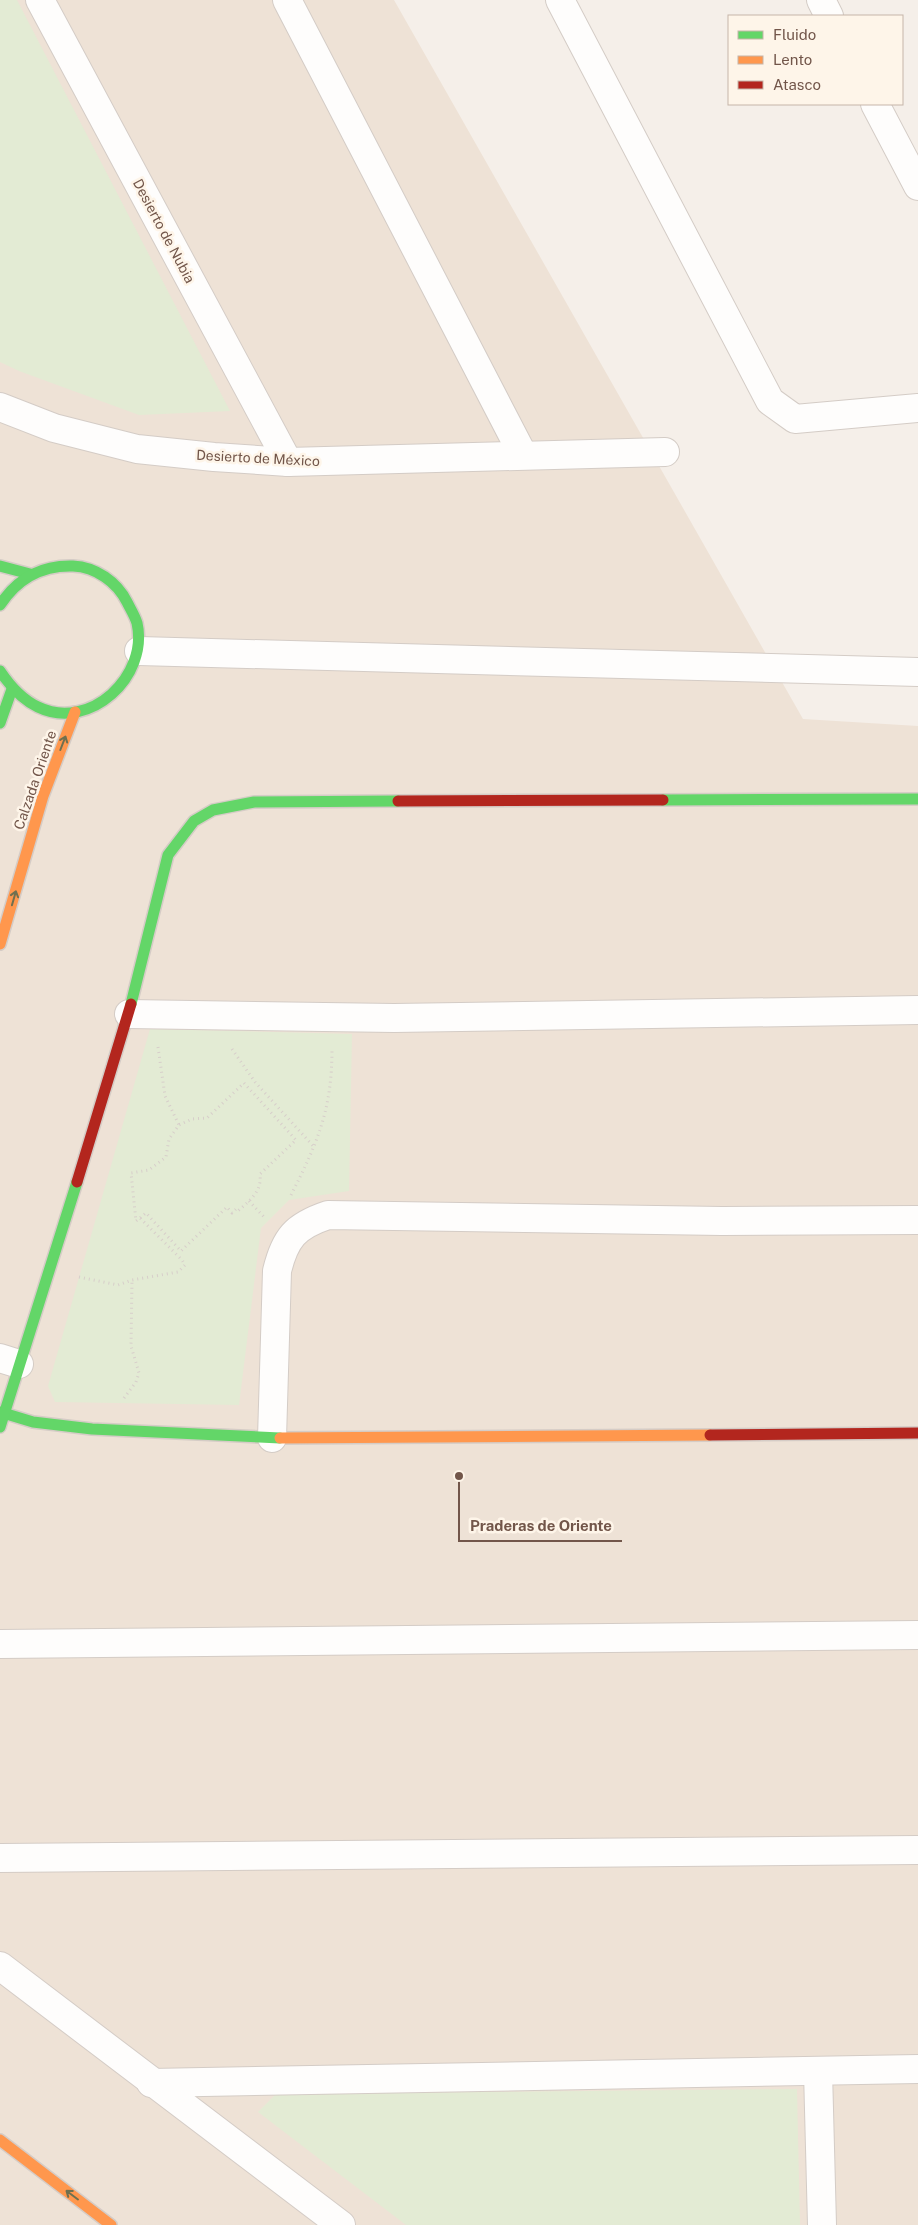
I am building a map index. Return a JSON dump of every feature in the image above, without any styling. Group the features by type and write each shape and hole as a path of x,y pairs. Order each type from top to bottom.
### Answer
{"street":[{"name":"Desierto de Nubia","path":"40,0 288,462"},
{"path":"286,0 523,454"},
{"path":"560,0 770,402 796,419 918,408"},
{"path":"820,0 828,15"},
{"path":"876,105 917,184"},
{"name":"Desierto de México","path":"0,407 54,428 137,449 288,462 523,454 665,452"},
{"path":"0,604 13,586 30,574 52,566 76,565 99,573 118,586 132,606 139,628 138,652 131,674 117,692 98,706 75,712 52,712 30,704 12,689 0,671"},
{"path":"0,566 30,574"},
{"path":"138,652 918,672"},
{"path":"0,723 12,689"},
{"name":"Calzada Oriente","path":"0,944 43,796 75,712"},
{"path":"0,1426 9,1361 141,1014 168,855 181,834 197,817 224,806 254,802 918,799"},
{"path":"141,1014 394,1018 918,1010"},
{"path":"272,1438 278,1271 282,1251 292,1235 308,1221 328,1215 722,1222 918,1220"},
{"path":"2,1413 33,1422 92,1429 272,1438 918,1433"},
{"path":"0,1644 918,1635"},
{"path":"0,1858 918,1850"},
{"path":"0,1966 151,2083 341,2225"},
{"path":"151,2083 918,2069"},
{"path":"818,2071 822,2225"},
{"path":"0,2140 111,2225"}],"path":[{"path":"141,1014 165,1096 179,1125"},
{"path":"229,1043 255,1082 315,1148"},
{"path":"284,1202 290,1196 315,1148 330,1093 332,1046"},
{"path":"244,1083 296,1140 260,1174 259,1190 249,1201 232,1213 227,1207 181,1251 146,1213 136,1221 131,1173 150,1170 166,1156 169,1139 179,1125 192,1119 207,1118 244,1083"},
{"path":"249,1201 266,1219 272,1213"},
{"path":"74,1276 118,1285 132,1280 178,1272 185,1265 140,1218"},
{"path":"118,1406 136,1382 140,1373 131,1346 132,1280"}],"shaded area":[{"path":"0,0 394,0 803,719 918,726 918,2225 0,2225"}],"green space":[{"path":"0,0 17,0 230,411 139,415 19,371 0,362"},
{"path":"150,1029 352,1034 349,1191 289,1200 261,1228 239,1405 55,1402 48,1386"},
{"path":"797,2089 800,2225 406,2225 258,2112 276,2094"}],"traffic: fast":[{"path":"0,566 30,574"},
{"path":"0,605 22,581 40,571 61,566 90,569 112,582 123,595 137,623 138,643 134,662 125,679 112,694 95,705 77,712 58,713 32,704 16,692 0,671"},
{"path":"0,723 12,689"},
{"path":"663,800 918,799"},
{"path":"131,1004 168,855 194,821 213,810 254,802 398,801"},
{"path":"0,1427 77,1182"},
{"path":"0,1412 33,1422 92,1429 280,1438"}],"traffic: slow":[{"path":"0,944 43,796 75,712"},
{"path":"280,1438 710,1435"},
{"path":"0,2140 111,2225"}],"traffic: jam":[{"path":"398,801 663,800"},
{"path":"77,1182 131,1004"},
{"path":"710,1435 918,1433"}],"place":[{"name":"Praderas de Oriente","path":"459,1476"}]}
